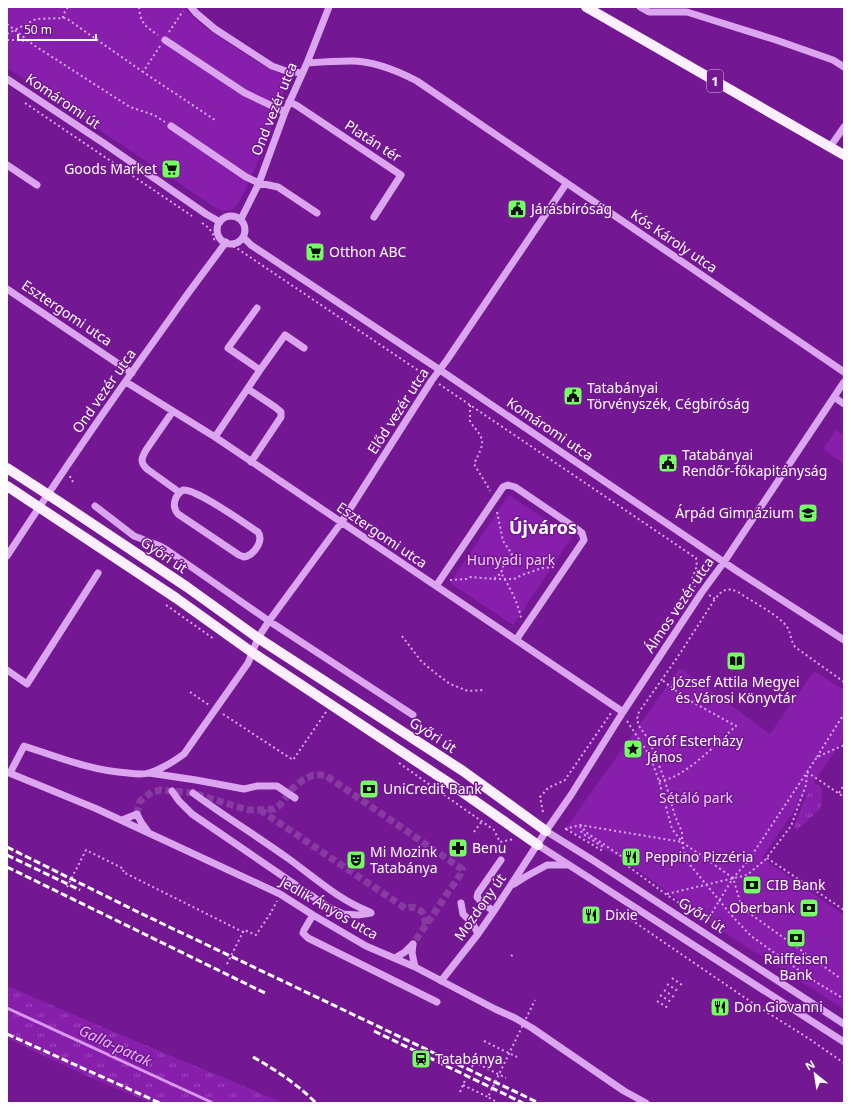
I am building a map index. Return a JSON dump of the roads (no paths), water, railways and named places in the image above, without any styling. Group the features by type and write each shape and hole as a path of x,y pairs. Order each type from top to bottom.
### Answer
{"main road":[{"name":"1","path":"586,7 844,155"},
{"name":"Győri út","path":"7,468 187,587 258,638 463,771 546,831"},
{"name":"Győri út","path":"7,486 176,598 253,653 452,785 538,845"}],"street":[{"name":"Ond vezér utca","path":"241,219 259,183 284,112 307,63 329,7"},
{"path":"640,7 650,12 687,12 776,40 833,60 844,67"},
{"path":"188,8 215,29 272,66 302,74"},
{"path":"165,40 245,94 284,112"},
{"name":"Kós Károly utca","path":"307,63 352,61 374,64 388,67 417,81 566,184 844,372"},
{"name":"Komáromi út","path":"7,79 220,222"},
{"name":"Platán tér","path":"288,102 401,175 374,217"},
{"path":"171,126 246,177 259,183 278,187 317,213"},
{"path":"830,147 844,127"},
{"path":"7,165 37,186"},
{"name":"Előd vezér utca","path":"148,773 174,762 184,754 248,663 258,638 269,621 341,523 431,379 440,370 566,184"},
{"path":"233,216 241,219 245,228 243,237 235,243 230,244 222,240 219,236 218,226 223,218 233,216"},
{"name":"Komáromi utca","path":"243,237 251,245 440,370 724,562 844,640"},
{"name":"Ond vezér utca","path":"7,556 172,314 226,242"},
{"name":"Esztergomi utca","path":"7,288 132,373"},
{"path":"257,308 228,348 260,370"},
{"path":"215,438 285,334 304,348"},
{"name":"Esztergomi utca","path":"126,382 215,438 341,523 437,584 516,640 623,712"},
{"name":"Álmos vezér utca","path":"538,845 702,592 724,562 844,382"},
{"path":"248,389 281,412 281,417 251,462"},
{"path":"834,397 844,404"},
{"path":"173,411 142,456 142,461 143,465 147,469 180,492"},
{"path":"437,584 503,487 508,485 515,487 577,529 582,533 584,540 516,640"},
{"path":"187,490 205,498 258,532 260,534 260,541 251,554 244,557 239,555 178,514 174,506 180,492 187,490"},
{"name":"Győri út","path":"95,506 134,536 167,550 269,621 413,715"},
{"path":"7,670 27,684 98,573"},
{"path":"8,773 24,746 100,770 119,773 148,773 244,789 257,786 277,786 295,798"},
{"name":"Jedlik Ányos utca","path":"8,773 122,820 280,894 366,946 415,967 515,1018 624,1091 646,1103"},
{"path":"172,790 179,801 192,814 328,907 343,914 358,915 371,913 336,895 290,860 219,812 194,792"},
{"path":"122,820 137,814 150,834"},
{"name":"Győri út","path":"546,831 844,1024"},
{"name":"Győri út","path":"538,845 844,1042"},
{"name":"Mozdony út","path":"441,981 487,922 538,845"},
{"path":"494,911 478,899 477,895 501,860"},
{"path":"510,886 547,865 570,865"},
{"path":"461,903 463,914 473,924 478,934"},
{"path":"313,915 303,933 308,938 437,1002"},
{"path":"473,924 487,922"},
{"path":"395,958 405,952 413,944 412,953 415,967"}],"waterway":[{"name":"Galla-patak","path":"7,1008 213,1103"}],"tunnel":[{"path":"137,814 140,801 152,792 161,790 193,793 248,810 274,809 280,805 293,788 303,780 313,775 325,775 462,869 460,875 413,944"},
{"path":"260,810 405,908 410,907 421,911 423,913 425,926"}],"railway":[{"path":"7,847 140,913 539,1103"},
{"path":"7,855 80,890"},
{"path":"7,867 265,993"},
{"path":"374,1031 523,1103"},
{"path":"7,1034 160,1103"},
{"path":"253,1057 286,1078 316,1103"}],"place":[{"name":"Goods Market","path":"171,169"},
{"name":"Járásbíróság","path":"517,209"},
{"name":"Otthon ABC","path":"315,252"},
{"name":"Tatabányai Törvényszék, Cégbíróság","path":"573,396"},
{"name":"Tatabányai Rendőr-főkapitányság","path":"668,463"},
{"name":"Árpád Gimnázium","path":"808,513"},
{"name":"József Attila Megyei és Városi Könyvtár","path":"736,661"},
{"name":"Gróf Esterházy János","path":"633,749"},
{"name":"UniCredit Bank","path":"369,789"},
{"name":"Benu","path":"458,848"},
{"name":"Peppino Pizzéria","path":"631,857"},
{"name":"Mi Mozink Tatabánya","path":"356,860"},
{"name":"CIB Bank","path":"752,885"},
{"name":"Oberbank","path":"809,908"},
{"name":"Dixie","path":"591,915"},
{"name":"Raiffeisen Bank","path":"796,938"},
{"name":"Don Giovanni","path":"720,1007"},
{"name":"Tatabánya","path":"421,1059"}],"district":[{"name":"Újváros","path":"543,528"}],"park label":[{"name":"Hunyadi park","path":"511,560"},
{"name":"Sétáló park","path":"696,798"}]}
